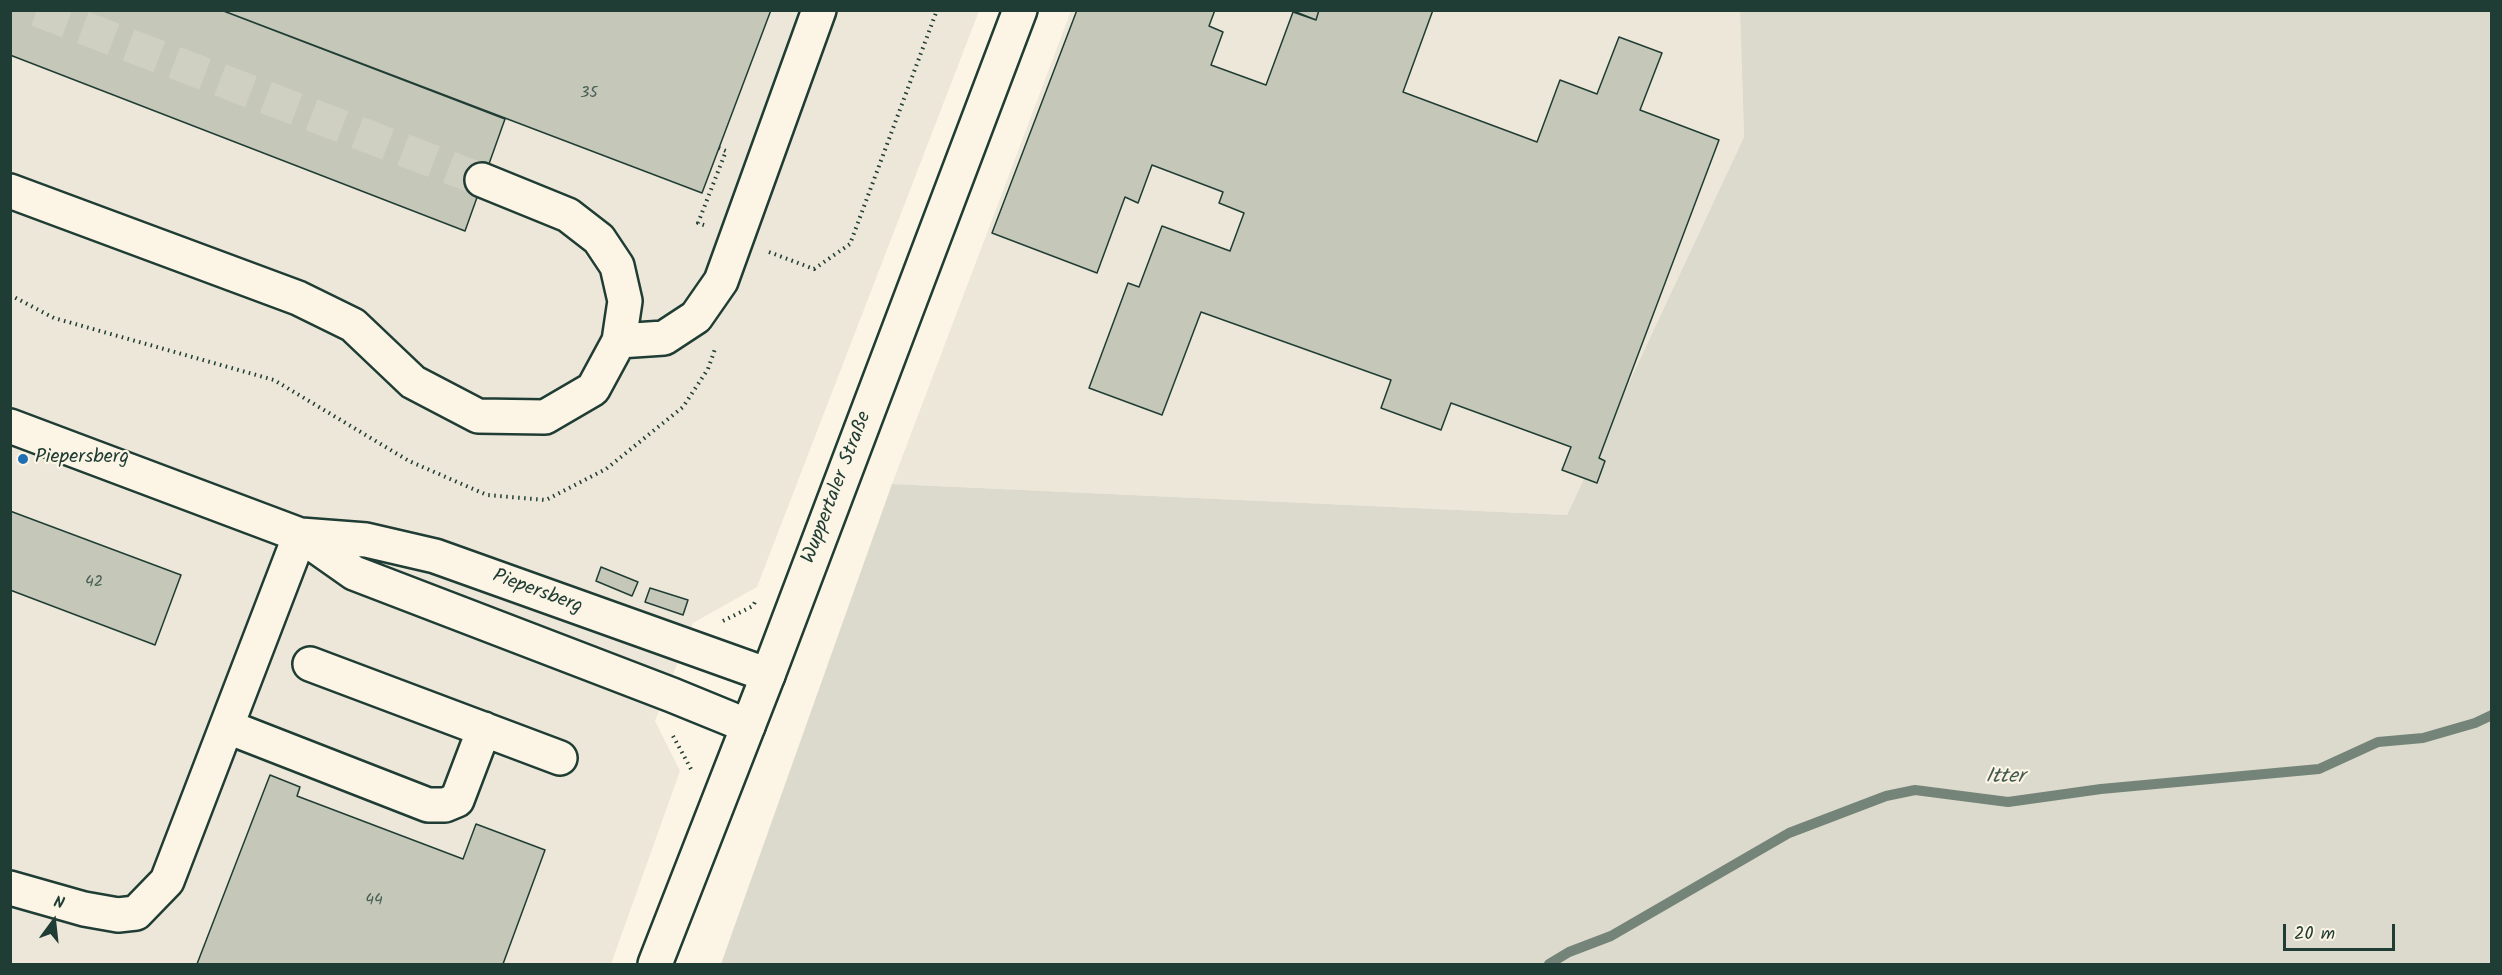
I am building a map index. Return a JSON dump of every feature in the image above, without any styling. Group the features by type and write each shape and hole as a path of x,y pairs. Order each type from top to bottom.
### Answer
{"street":[{"path":"619,340 664,338 696,317 721,281 819,10"},
{"name":"Wuppertaler Straße","path":"655,964 768,675 1020,10"},
{"path":"10,191 298,297 353,325 412,382 478,416 545,417 593,389 619,340 625,301 617,266 599,239 568,215 482,180"},
{"name":"Piepersberg","path":"10,426 300,535 354,573 748,726"},
{"path":"10,888 84,909 118,915 136,913 167,881 300,535"},
{"name":"Piepersberg","path":"300,535 366,540 435,556 768,675"},
{"path":"310,664 560,758"},
{"path":"228,727 429,805 445,805 457,800 484,729"}],"path":[{"path":"719,148 726,151 698,223 814,269 850,244 937,10"},
{"path":"672,695 665,720 691,769 687,780"}],"shaded area":[{"path":"10,11 979,11 757,587 693,623 655,721 680,771 611,964 11,964"},
{"path":"1071,11 1740,11 1744,137 1567,515 892,484"},
{"path":"1740,11 2491,11 2491,964 721,964 892,484 1567,515 1744,137"}],"building":[{"path":"10,10 221,10 505,119 465,231 10,55"},
{"path":"221,10 771,10 702,193"},
{"path":"1077,10 1215,10 1209,26 1223,32 1211,65 1266,85 1293,12 1316,20 1319,10 1433,10 1403,92 1537,142 1560,80 1597,94 1619,37 1662,53 1640,110 1719,140 1599,458 1605,461 1597,483 1562,470 1571,447 1451,403 1441,430 1381,408 1391,380 1201,312 1162,415 1089,388 1128,283 1139,287 1162,226 1230,251 1244,213 1219,203 1223,192 1152,165 1138,203 1125,197 1097,273 992,233"},
{"path":"1291,10 1319,10 1316,20"},
{"path":"10,511 181,575 155,645 10,590"},
{"path":"601,567 638,582 632,596 596,581"},
{"path":"650,588 688,600 683,615 645,602"},
{"path":"270,775 300,787 297,796 463,859 476,824 545,850 503,964 197,964"}],"waterway":[{"name":"Itter","path":"1549,964 1569,952 1611,936 1789,833 1886,796 1915,790 2008,802 2101,789 2319,769 2378,742 2423,738 2475,723 2492,715"}],"tunnel":[{"path":"37,10 482,180"}],"place":[{"name":"Piepersberg","path":"23,459"}]}
